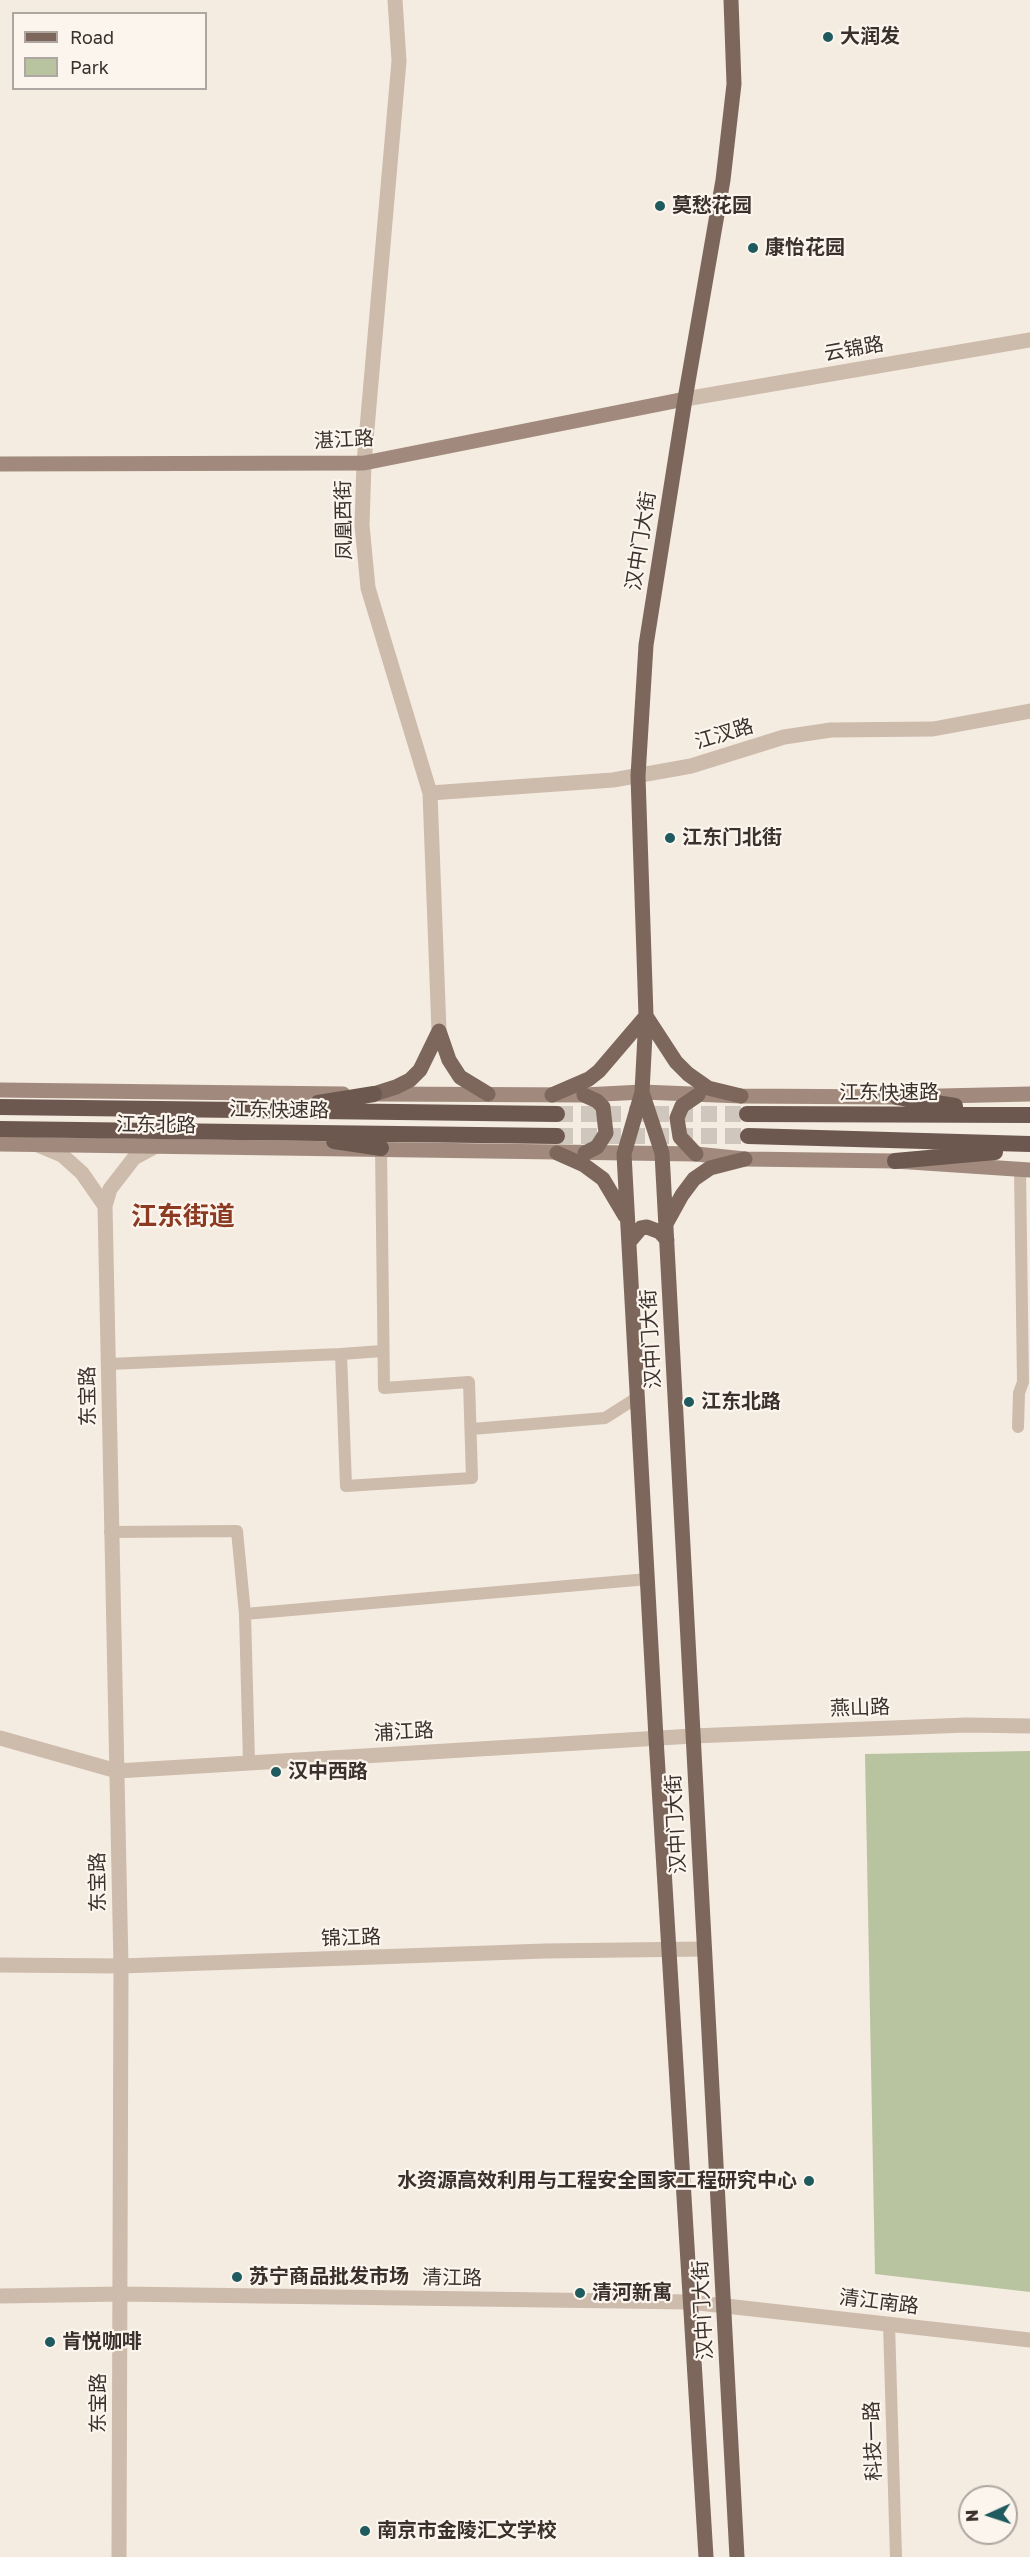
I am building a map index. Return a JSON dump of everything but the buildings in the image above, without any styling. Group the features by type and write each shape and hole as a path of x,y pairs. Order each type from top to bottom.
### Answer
{"highway":[{"name":"江东快速路","path":"0,1094 269,1110 557,1114"},
{"path":"269,1110 374,1094"},
{"path":"897,1097 1012,1115"},
{"name":"江东快速路","path":"747,1114 1030,1115"},
{"name":"江东快速路","path":"0,1129 268,1131 557,1144"},
{"path":"268,1131 381,1148"},
{"path":"748,1136 1030,1146"},
{"path":"895,1161 1030,1146"}],"main road":[{"name":"汉中门大街","path":"706,2557 656,1738 624,1154 642,1092 645,1016 638,776 646,645 727,148 734,84 732,0"},
{"name":"湛江路","path":"0,464 364,463 685,399"},
{"path":"552,1095 589,1079 599,1071 645,1016 676,1062 688,1074 708,1088 741,1096"},
{"path":"374,1094 410,1080 420,1070 439,1031"},
{"path":"439,1031 448,1060 460,1077 488,1094"},
{"name":"汉中门大街","path":"642,1092 662,1153 737,2557"},
{"name":"江东北路","path":"0,1094 584,1095 642,1092 741,1096 897,1097 1030,1094"},
{"path":"584,1095 597,1101 603,1107 606,1118 606,1133 602,1142 585,1153"},
{"path":"696,1154 680,1137 677,1118 682,1106 699,1095"},
{"name":"江东北路","path":"0,1144 381,1148 557,1144 585,1153 662,1153 745,1159 895,1161 1025,1170"},
{"path":"557,1144 603,1179 616,1198 628,1224"},
{"path":"666,1224 682,1194 694,1179 710,1168 745,1159"},
{"path":"630,1241 641,1228 647,1227 660,1232 667,1240"}],"street":[{"name":"凤凰西街","path":"394,0 399,61 364,463 362,525 368,588 430,794 439,1031"},
{"name":"云锦路","path":"685,399 1030,340"},
{"name":"江汊路","path":"430,794 613,780 691,766 784,737 831,730 933,729 1030,711"},
{"path":"37,1144 62,1155 82,1173 105,1206"},
{"path":"105,1206 110,1189 134,1158 156,1146"},
{"path":"341,1354 346,1486 472,1478 469,1382 384,1388 381,1148"},
{"path":"1018,1427 1019,1393 1023,1382 1025,1170"},
{"name":"东宝路","path":"105,1206 110,1532 121,1966 118,2557"},
{"path":"108,1364 382,1351"},
{"path":"472,1429 605,1418 638,1397"},
{"path":"110,1532 237,1531 245,1614 249,1762"},
{"path":"245,1614 648,1579"},
{"name":"燕山路","path":"693,1736 966,1725 1030,1726"},
{"name":"浦江路","path":"0,1738 117,1771 693,1736"},
{"name":"锦江路","path":"0,1965 121,1966 545,1951 704,1949"},
{"name":"清江路","path":"0,2296 121,2294 690,2302 724,2305"},
{"name":"清江南路","path":"724,2305 1030,2340"},
{"name":"科技一路","path":"889,2324 896,2557"}],"green space":[{"path":"1030,1751 1030,2292 875,2274 865,1754"}],"tunnel":[{"path":"557,1114 747,1114"},
{"path":"557,1136 748,1136"}],"place":[{"name":"大润发","path":"828,37"},
{"name":"莫愁花园","path":"660,206"},
{"name":"康怡花园","path":"753,248"},
{"name":"江东门北街","path":"670,838"},
{"name":"江东北路","path":"689,1402"},
{"name":"汉中西路","path":"276,1772"},
{"name":"水资源高效利用与工程安全国家工程研究中心","path":"809,2181"},
{"name":"苏宁商品批发市场","path":"237,2277"},
{"name":"清河新寓","path":"580,2293"},
{"name":"肯悦咖啡","path":"50,2342"},
{"name":"南京市金陵汇文学校","path":"365,2531"}],"district":[{"name":"江东街道","path":"183,1217"}]}
